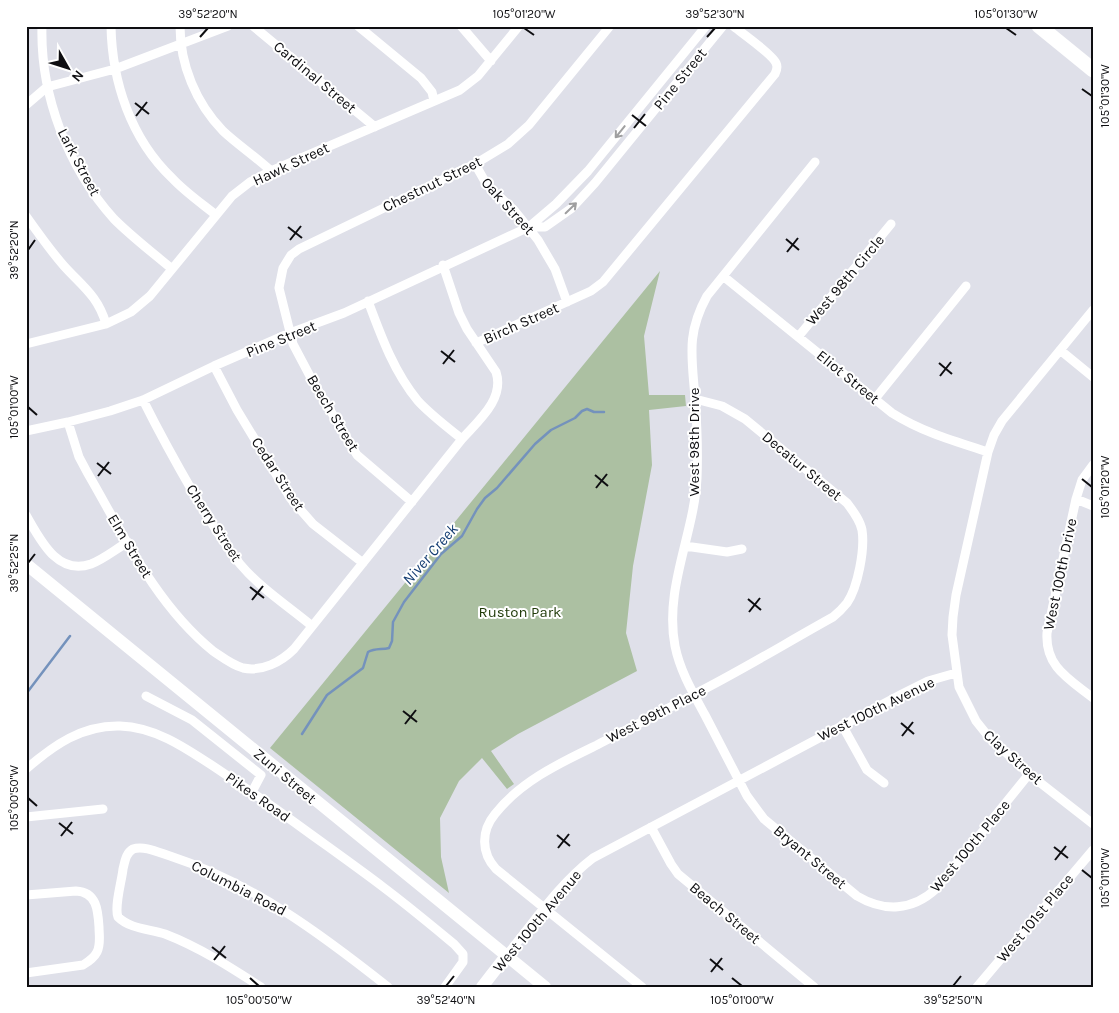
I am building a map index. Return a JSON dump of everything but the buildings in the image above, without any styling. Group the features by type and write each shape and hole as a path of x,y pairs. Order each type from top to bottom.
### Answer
{"main road":[{"path":"1039,26 1093,70"}],"street":[{"name":"Lark Street","path":"42,26 47,87 54,113 66,143 90,187 115,220 172,269"},
{"path":"111,26 115,69 128,112 150,152 171,178 216,215"},
{"path":"180,26 180,44 195,92 207,112 224,131 271,170"},
{"path":"26,105 47,87 115,69 228,26"},
{"name":"Cardinal Street","path":"254,26 375,126"},
{"path":"358,26 422,78 432,92 434,101"},
{"path":"461,26 491,61"},
{"name":"Hawk Street","path":"26,344 106,324 131,312 142,304 240,189 271,170 460,90 478,76 519,26"},
{"name":"Chestnut Street","path":"290,334 278,288 283,268 291,255 299,249 496,152 520,134 610,26"},
{"name":"Pine Street","path":"26,430 68,422 143,400 214,366 336,316 528,226 556,204 592,166 706,26"},
{"name":"Pine Street","path":"528,226 545,228 572,208 723,26"},
{"name":"Birch Street","path":"217,653 241,667 263,667 286,657 488,409 498,388 498,380 496,372 476,343 592,291 603,282 775,74 777,65 772,58 733,26"},
{"path":"693,42 704,50"},
{"path":"641,106 651,114"},
{"name":"West 98th Drive","path":"738,779 694,695 678,658 672,621 673,598 695,501 697,478 695,399 691,343 700,308 707,296 816,162"},
{"name":"Oak Street","path":"475,164 487,185 510,205 528,226 555,269 567,302"},
{"path":"592,166 602,174"},
{"path":"26,216 64,266 93,296 103,312 106,324"},
{"name":"West 98th Circle","path":"798,337 891,224"},
{"path":"443,265 459,313 476,343"},
{"name":"Eliot Street","path":"723,276 874,400 903,420 921,430 942,438 988,452"},
{"path":"874,400 966,286"},
{"path":"368,301 389,353 407,385 426,409 462,439"},
{"path":"956,673 952,635 956,595 988,452 994,435 1002,421 1093,310"},
{"name":"Beech Street","path":"290,334 312,380 357,455 412,502"},
{"path":"1060,350 1093,377"},
{"name":"Cedar Street","path":"214,366 237,410 291,499 313,524 363,563"},
{"name":"Decatur Street","path":"695,399 722,406 745,419 852,509 862,530 862,551 858,568"},
{"name":"Cherry Street","path":"143,400 161,438 232,554 267,590 312,626"},
{"name":"Elm Street","path":"68,422 79,457 86,472 153,584 172,610 217,653"},
{"name":"West 100th Drive","path":"1093,464 1082,480 1076,499 1047,634 1048,653 1060,671 1093,698"},
{"path":"1076,499 1093,506"},
{"path":"26,515 50,553 72,565 85,565 96,561 128,542"},
{"path":"685,546 727,552 742,549"},
{"name":"Zuni Street","path":"26,564 545,987"},
{"name":"West 99th Place","path":"642,987 492,865 487,855 484,841 490,822 509,798 532,780 559,764 694,695 833,617 851,597 858,568"},
{"name":"West 100th Avenue","path":"482,987 573,875 593,858 738,779 928,681 956,673"},
{"name":"Clay Street","path":"956,673 959,688 964,699 982,730 1029,774 1093,824"},
{"path":"146,696 192,720 261,775 252,792"},
{"path":"842,725 867,770 884,783"},
{"name":"Pikes Road","path":"26,769 57,744 70,737 91,730 121,726 138,728 182,746 252,792 384,887 454,944 461,951 464,962 445,987"},
{"name":"West 100th Place","path":"903,907 924,900 936,889 1029,774"},
{"name":"Bryant Street","path":"738,779 752,804 764,819 856,896 879,905 903,907"},
{"path":"26,817 102,809"},
{"name":"Beach Street","path":"651,828 678,874 814,987"},
{"name":"Columbia Road","path":"261,987 205,953 166,934 122,921 116,914 125,859 130,851 138,848 154,850 187,861 248,889 288,912 346,953 388,987"},
{"name":"West 101st Place","path":"977,987 1093,850"},
{"path":"26,895 76,891 88,894 93,899 98,910 99,940 97,952 83,966 26,972"}],"green space":[{"name":"Ruston Park","path":"660,271 644,336 649,395 685,395 686,406 649,410 652,465 633,566 626,633 637,671 518,734 491,751 514,784 507,789 482,758 459,781 440,818 441,857 449,893 270,748"}],"waterway":[{"name":"Niver Creek","path":"302,734 327,695 363,668 368,652 389,648 392,641 393,622 404,602 441,554 462,536 485,498 497,488 535,444 551,430 575,418 582,411 587,409 594,412 604,412"},
{"name":"Niver Creek","path":"26,694 70,636"}]}
